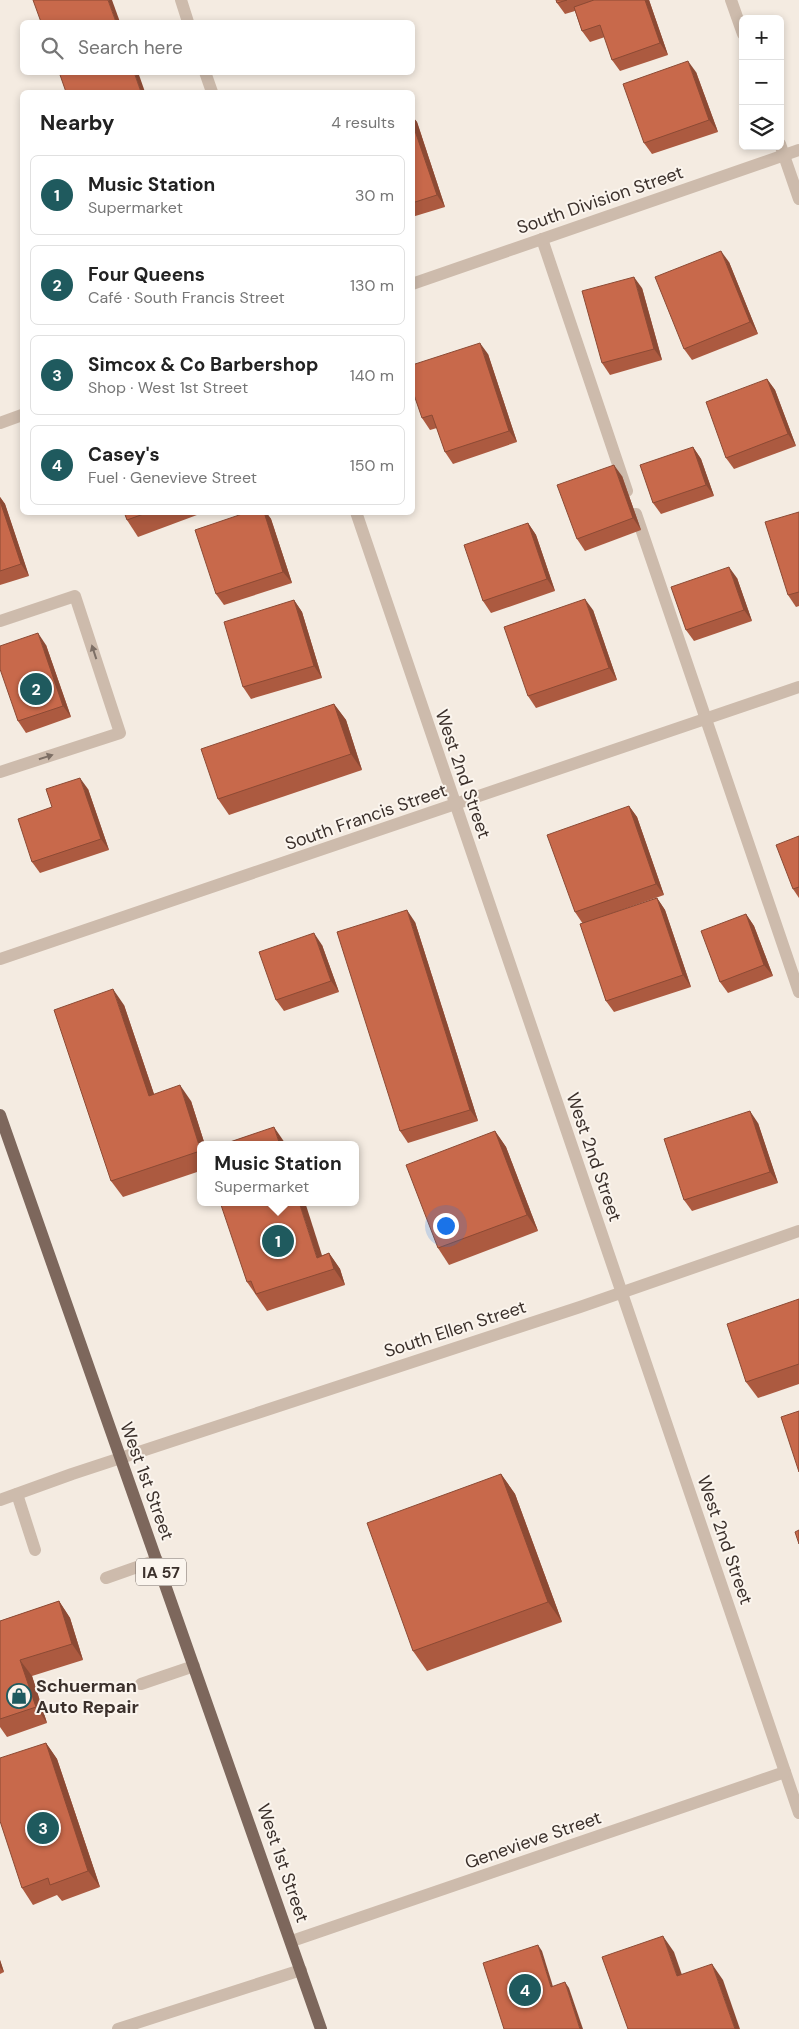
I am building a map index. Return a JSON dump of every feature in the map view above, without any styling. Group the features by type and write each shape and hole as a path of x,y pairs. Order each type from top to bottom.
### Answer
{"main road":[{"name":"West 1st Street","path":"0,1115 292,1941 321,2029"}],"street":[{"path":"181,0 187,20"},
{"path":"731,0 739,23"},
{"path":"206,75 211,90"},
{"path":"782,150 799,199"},
{"name":"South Division Street","path":"415,283 542,239 782,150"},
{"name":"South Division Street","path":"784,150 799,150"},
{"path":"542,239 799,992"},
{"path":"0,423 20,416"},
{"name":"West 2nd Street","path":"357,515 799,1813"},
{"path":"0,621 75,596 120,733 0,772"},
{"name":"South Francis Street","path":"0,959 455,806 799,687"},
{"name":"South Ellen Street","path":"0,1500 120,1458 622,1293 799,1231"},
{"path":"17,1494 35,1550"},
{"path":"106,1578 157,1560"},
{"path":"141,1684 194,1666"},
{"name":"Genevieve Street","path":"292,1941 785,1772"},
{"path":"118,2029 301,1970"}],"building":[{"path":"33,0 108,0 115,20 40,20"},
{"path":"556,0 567,0 557,3"},
{"path":"594,0 645,0 660,43 612,60 600,25 582,31 574,7"},
{"path":"688,61 709,120 644,143 623,84"},
{"path":"60,75 135,75 140,90 65,90"},
{"path":"415,131 437,195 415,202"},
{"path":"721,251 750,322 684,349 655,277"},
{"path":"634,277 654,349 602,363 582,291"},
{"path":"480,343 509,431 445,452 432,415 422,418 415,398 415,364"},
{"path":"767,379 788,434 726,458 706,402"},
{"path":"693,447 706,485 653,503 640,465"},
{"path":"614,465 633,518 577,539 557,485"},
{"path":"0,501 21,564 0,571"},
{"path":"799,512 799,592 788,595 765,522"},
{"path":"125,515 141,515 127,520"},
{"path":"239,515 265,515 283,572 216,594 195,530"},
{"path":"528,523 547,579 483,601 464,545"},
{"path":"729,567 744,610 686,630 671,587"},
{"path":"585,599 609,668 528,696 504,627"},
{"path":"294,600 314,666 243,687 224,622"},
{"path":"38,633 63,706 18,721 0,669 0,646"},
{"path":"334,704 351,754 218,799 201,749"},
{"path":"80,778 101,839 32,862 18,819 52,807 46,789"},
{"path":"629,806 656,884 575,912 547,835"},
{"path":"799,836 799,887 793,889 776,845"},
{"path":"657,898 683,975 606,1001 580,924"},
{"path":"407,910 470,1110 400,1131 337,932"},
{"path":"746,914 764,965 720,982 701,931"},
{"path":"314,933 331,981 276,1000 259,952"},
{"path":"113,989 149,1096 180,1085 198,1141 197,1152 111,1181 54,1010"},
{"path":"750,1111 770,1172 684,1200 664,1139"},
{"path":"274,1127 279,1141 233,1141"},
{"path":"495,1131 527,1215 438,1248 406,1165"},
{"path":"221,1206 300,1206 317,1258 329,1253 334,1269 256,1294 251,1281 247,1282"},
{"path":"799,1299 799,1364 746,1382 727,1324"},
{"path":"799,1411 799,1472 781,1417"},
{"path":"501,1474 548,1602 413,1651 367,1523"},
{"path":"799,1530 799,1544 795,1532"},
{"path":"59,1601 72,1644 20,1660 36,1707 0,1719 0,1621"},
{"path":"46,1743 88,1871 50,1885 48,1878 22,1888 0,1821 0,1758"},
{"path":"663,1936 677,1976 712,1964 735,2029 628,2029 602,1957"},
{"path":"538,1945 551,1987 565,1982 580,2029 504,2029 483,1963"}],"place":[{"name":"Four Queens","path":"36,689"},
{"name":"Music Station","path":"278,1241"},
{"name":"Schuerman Auto Repair","path":"19,1696"},
{"name":"Simcox & Co Barbershop","path":"43,1828"},
{"name":"Casey's","path":"525,1990"}]}
